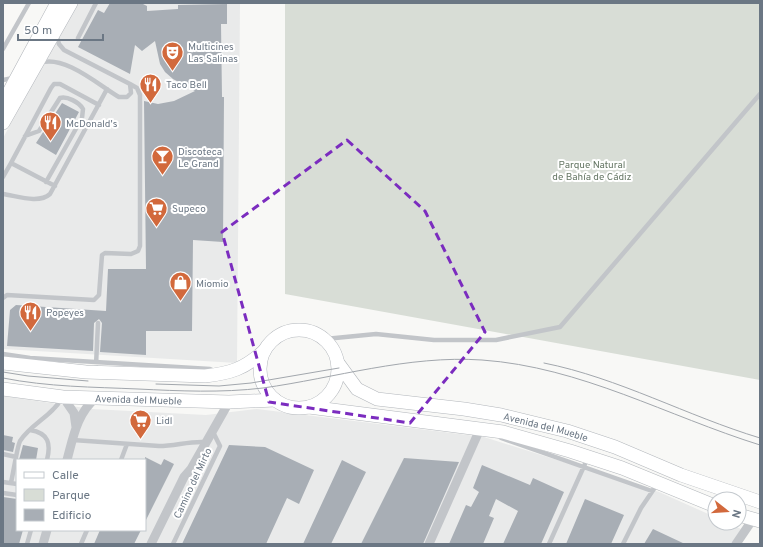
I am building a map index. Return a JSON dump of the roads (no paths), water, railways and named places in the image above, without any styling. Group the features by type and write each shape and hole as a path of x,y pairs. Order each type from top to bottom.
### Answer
{"main road":[{"path":"3,103 57,3"},
{"path":"3,123 71,3"},
{"path":"306,330 325,339 335,354 338,363 338,372 331,392 317,404 309,407 291,408 275,400 269,395 262,381 260,366 264,352 270,343 286,332 306,330"},
{"path":"3,363 154,370 205,376 221,374 242,368 264,352"},
{"name":"Avenida del Mueble","path":"338,363 357,389 377,399 472,410 501,415 567,431 615,447 681,475 760,502"},
{"name":"Avenida del Mueble","path":"3,389 63,397 228,402 275,400"},
{"name":"Avenida del Mueble","path":"309,407 503,432 586,462 622,468 655,487 707,503"}],"street":[{"path":"63,397 74,413 76,427"},
{"path":"67,459 76,427 87,405 96,398"},
{"path":"151,544 184,477 191,469 228,402"},
{"path":"429,544 480,429"},
{"path":"736,544 756,520"},
{"path":"43,544 47,531"}],"lane":[{"path":"3,49 29,3"},
{"path":"78,38 96,3"},
{"path":"3,298 7,295 94,300 98,296 102,255 105,253 131,254 138,251 140,246 140,95 136,88 130,84 64,50 59,44 55,29"},
{"path":"35,65 43,62 60,62 101,83 107,90 119,98 124,98 131,92 130,84"},
{"path":"3,80 17,77"},
{"path":"3,177 54,84 60,84 99,105"},
{"path":"3,194 42,199 50,194 107,90"},
{"path":"325,339 376,334 434,340 496,340 560,327 760,94"},
{"path":"25,136 39,131 60,98 66,97 80,104 83,109 82,118 46,182"},
{"path":"11,163 55,186"},
{"path":"3,354 96,367 98,323"},
{"path":"11,483 20,442 30,430 58,406 63,397"},
{"path":"30,430 40,433 48,442 50,447 47,459"},
{"name":"Camino del Mirto","path":"173,544 220,446 212,430"},
{"path":"73,440 172,446 192,441 205,442"},
{"path":"122,459 127,444"},
{"path":"3,454 16,457"},
{"path":"550,544 586,462"},
{"path":"3,482 16,484"},
{"path":"623,544 655,487"},
{"path":"3,492 16,495"},
{"path":"27,544 31,531"},
{"path":"80,544 86,531"}],"tram line":[{"path":"3,378 70,386 185,391 232,391 290,384 399,364 454,359 482,360 519,364 589,382 760,445"},
{"path":"544,363 599,378 760,438"},
{"path":"156,384 219,386 251,383 339,368"},
{"path":"3,372 28,376 88,381"}],"place":[{"name":"Multicines Las Salinas","path":"173,72"},
{"name":"Taco Bell","path":"151,104"},
{"name":"McDonald's","path":"51,142"},
{"name":"Discoteca Le Grand","path":"163,176"},
{"name":"Supeco","path":"157,228"},
{"name":"Miomio","path":"181,302"},
{"name":"Popeyes","path":"30,332"},
{"name":"Lidl","path":"141,440"}],"park label":[{"name":"Parque Natural de Bahía de Cádiz","path":"592,170"}]}
